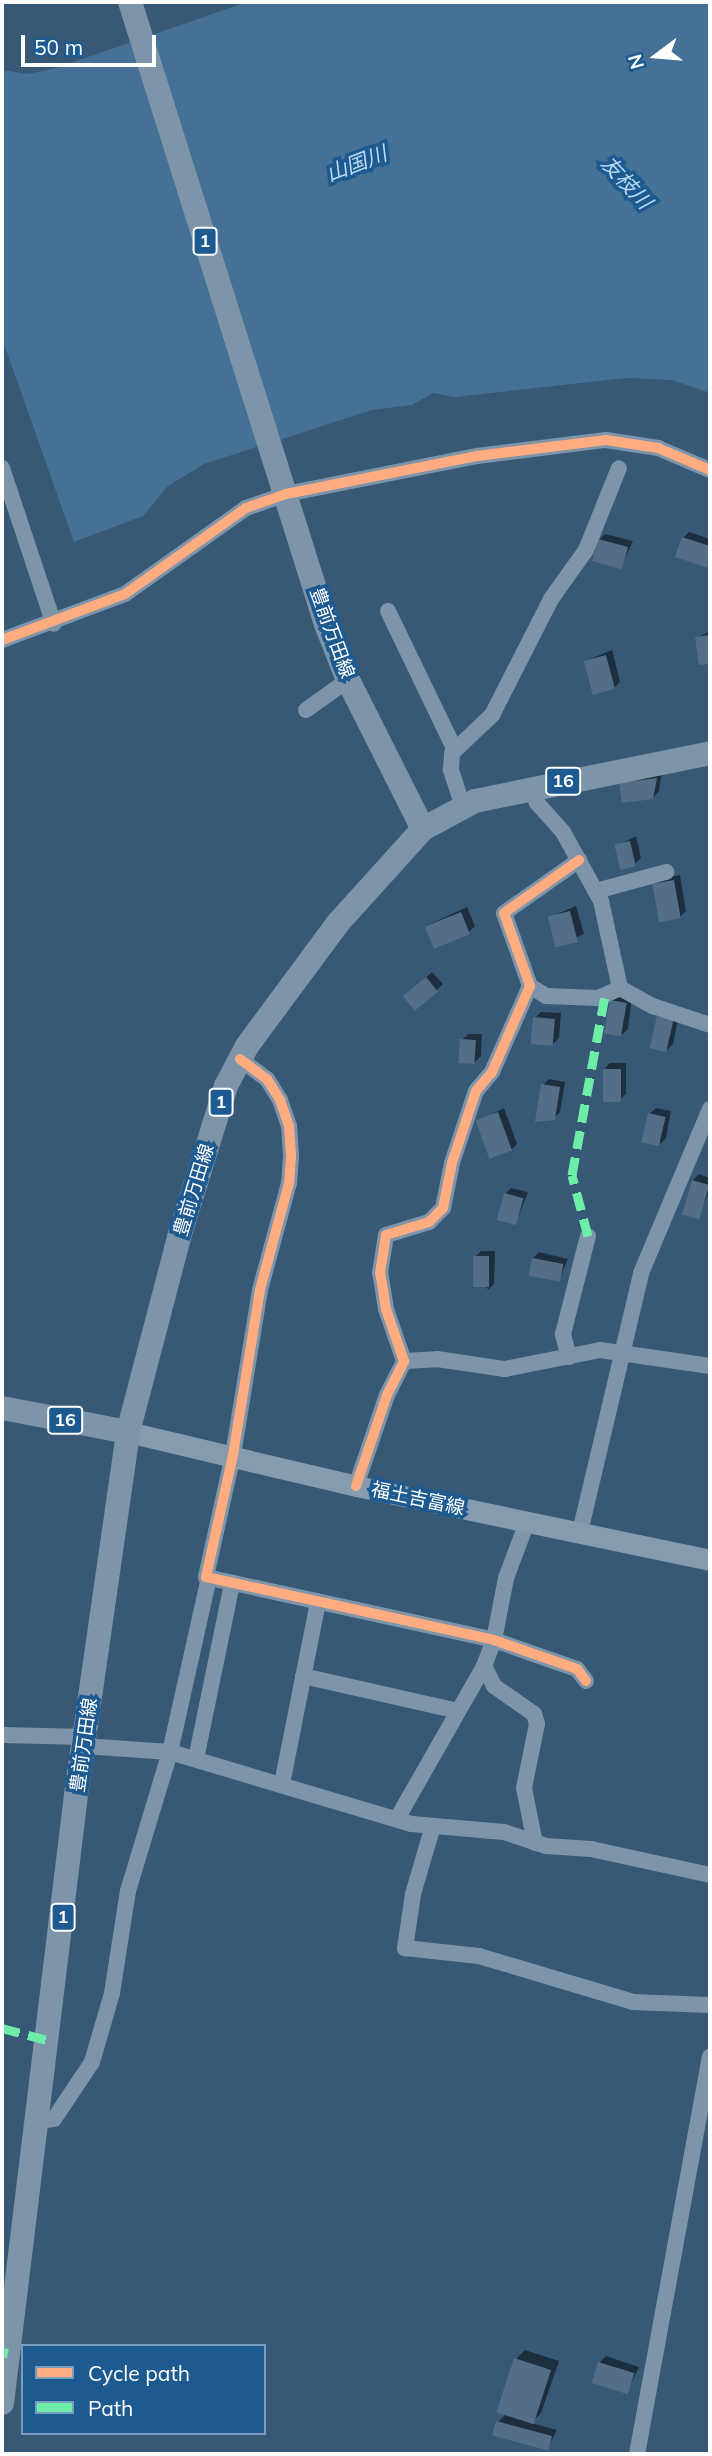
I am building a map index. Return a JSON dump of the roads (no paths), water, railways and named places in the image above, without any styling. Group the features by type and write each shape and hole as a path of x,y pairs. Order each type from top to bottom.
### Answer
{"main road":[{"name":"豊前万田線","path":"2,2403 84,1742 128,1432 178,1237 226,1086 240,1059 338,923 423,830 348,680 130,2"},
{"name":"16","path":"423,830 463,807 531,789 710,753"},
{"name":"16","path":"2,1408 128,1432"},
{"name":"福土吉富線","path":"128,1432 356,1486 710,1560"}],"street":[{"path":"2,640 54,624 125,594 246,508 284,487 606,440 658,448 710,470"},
{"path":"2,468 54,624"},
{"path":"463,807 451,769 455,750 492,715 551,599 586,550 620,468"},
{"path":"388,611 455,750"},
{"path":"306,710 348,680"},
{"path":"531,789 579,860 596,891 620,988 653,1006 710,1025"},
{"path":"579,860 504,913 530,986 546,996 598,998 620,988"},
{"path":"596,891 666,872"},
{"path":"356,1486 387,1395 404,1361 386,1309 380,1273 386,1235 429,1222 443,1208 452,1163 477,1091 492,1072 530,986"},
{"path":"240,1059 267,1079 280,1100 289,1126 291,1156 289,1183 260,1290 233,1455 206,1577 494,1640 577,1668 586,1681"},
{"path":"580,1532 642,1273 710,1110"},
{"path":"569,1357 563,1334 588,1236"},
{"path":"404,1361 437,1359 505,1369 600,1350 710,1366"},
{"path":"398,1817 484,1667 494,1640 506,1578 527,1521"},
{"path":"39,2121 54,2119 93,2062 112,1993 128,1891 170,1752 209,1577"},
{"path":"196,1759 232,1583"},
{"path":"282,1784 318,1602"},
{"path":"484,1667 494,1686 534,1714 537,1724 524,1788 535,1843"},
{"path":"303,1676 458,1712"},
{"path":"2,1735 170,1752 398,1817 412,1825 504,1832 535,1843 710,1875"},
{"path":"433,1826 412,1894 405,1948 479,1956 633,2002 710,2005"},
{"path":"637,2454 710,2057"}],"water":[{"path":"247,2 710,2 710,393 672,380 626,378 455,397 433,393 412,405 372,410 204,464 168,486 143,516 74,542 2,338 2,70 28,74 56,68"}],"water label":[{"name":"山国川","path":"356,163"},
{"name":"友枝川","path":"627,182"}]}
